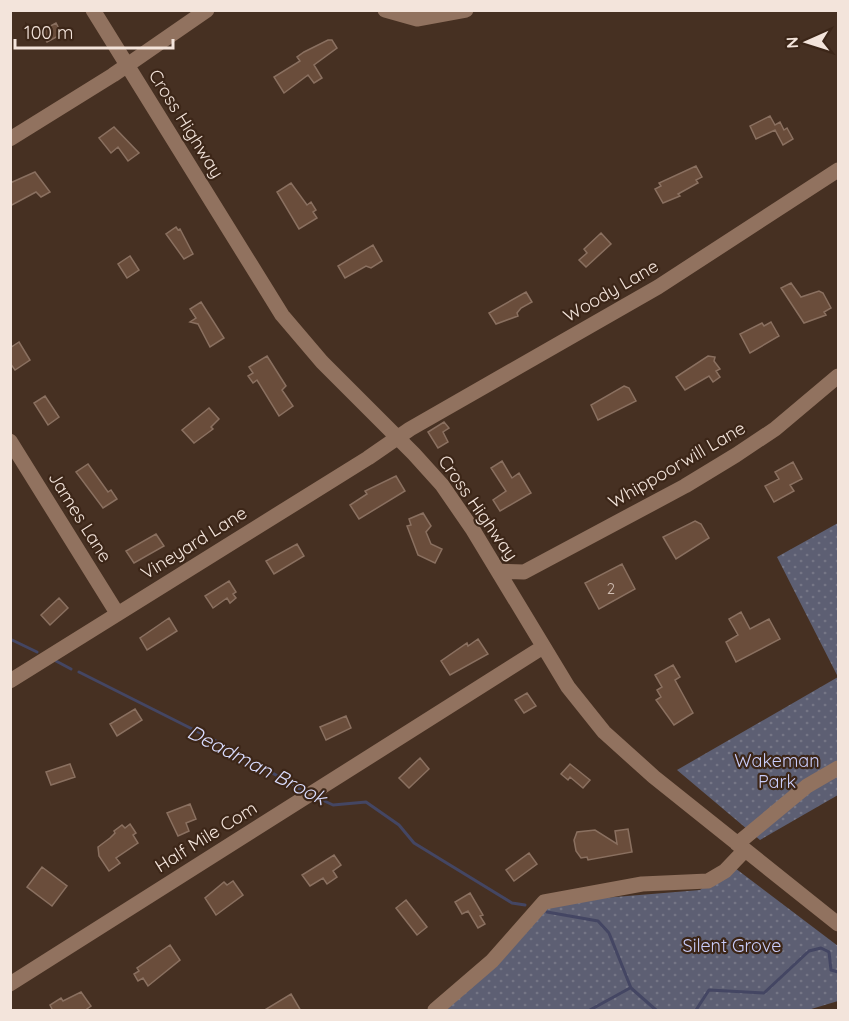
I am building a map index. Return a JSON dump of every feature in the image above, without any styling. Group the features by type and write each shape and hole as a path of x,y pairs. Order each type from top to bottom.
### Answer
{"street":[{"name":"Cross Highway","path":"93,10 282,315 322,362 442,485 498,571 571,692 604,732 629,756 838,924"},
{"path":"10,139 127,65 207,10"},
{"path":"385,10 417,19 466,10"},
{"name":"Woody Lane","path":"398,438 658,286 838,171"},
{"name":"Whippoorwill Lane","path":"510,592 524,572 685,486 736,455 774,429 838,376"},
{"name":"Vineyard Lane","path":"10,681 398,438"},
{"name":"James Lane","path":"10,441 117,614"},
{"path":"498,571 524,572"},
{"name":"Half Mile Com","path":"10,984 543,647"},
{"path":"435,1011 492,961 544,902 642,884 708,881 725,871 741,847 807,786 838,768"}],"green space":[{"path":"838,523 838,677 777,557"},
{"name":"Wakeman Park","path":"838,677 838,795 760,840 677,770"},
{"name":"Silent Grove","path":"731,865 838,946 838,1001 808,1010 430,1010 490,972 517,931 537,911 579,900 700,890"}],"building":[{"path":"56,23 62,34 47,42 41,31"},
{"path":"332,40 337,48 314,65 322,78 314,83 308,75 284,93 274,77 300,61 297,57 304,52"},
{"path":"770,116 775,125 780,122 784,130 787,128 793,139 783,145 775,130 756,139 750,126"},
{"path":"114,127 139,153 128,161 118,147 111,153 99,138"},
{"path":"696,166 702,177 696,180 698,183 678,194 680,196 663,203 655,189 661,186 659,183"},
{"path":"35,172 50,192 41,197 36,192 10,206 10,183"},
{"path":"291,183 307,205 311,202 316,210 313,212 317,218 299,229 277,192"},
{"path":"176,227 180,229 193,254 184,259 166,234"},
{"path":"601,233 611,244 586,267 579,260 587,253 584,249"},
{"path":"373,245 382,261 371,268 366,266 345,278 338,266"},
{"path":"130,256 139,270 127,278 118,264"},
{"path":"791,283 801,297 819,291 823,293 831,308 824,312 826,315 804,323 781,288"},
{"path":"526,292 532,302 521,308 517,313 518,316 496,324 489,313"},
{"path":"201,302 224,338 210,347 198,324 190,322 196,318 190,309"},
{"path":"771,322 779,336 750,353 740,334 762,323 764,326"},
{"path":"19,342 30,360 15,370 10,363 10,348"},
{"path":"267,356 286,386 282,390 293,406 279,416 257,380 253,383 248,376 253,373 249,367"},
{"path":"708,356 715,357 714,361 720,369 716,371 720,377 713,382 709,376 685,390 676,377"},
{"path":"624,386 629,388 636,401 598,420 591,405"},
{"path":"45,396 59,417 48,425 34,403"},
{"path":"209,408 219,419 211,427 213,429 194,443 182,430"},
{"path":"444,422 449,428 443,432 448,442 438,448 428,432"},
{"path":"502,461 512,478 519,473 531,493 500,511 493,500 506,491 491,468"},
{"path":"793,462 802,479 790,485 794,491 774,502 765,486 779,479 775,472"},
{"path":"88,464 108,492 111,490 117,499 103,508 76,472"},
{"path":"396,476 405,491 359,519 350,505 367,494 365,491"},
{"path":"423,513 431,526 426,532 431,544 442,549 435,563 418,555 407,526 411,525 409,519"},
{"path":"695,521 701,524 709,538 676,559 663,537"},
{"path":"156,534 164,546 134,563 126,551"},
{"path":"297,544 304,556 274,574 266,561"},
{"path":"622,564 635,589 599,609 585,583"},
{"path":"229,581 236,592 233,594 236,598 230,603 227,598 213,608 205,596"},
{"path":"59,598 68,608 50,625 41,615"},
{"path":"741,612 750,629 769,619 780,639 736,662 726,642 738,635 729,619"},
{"path":"169,618 177,631 147,650 140,638"},
{"path":"478,639 488,654 450,675 441,661 467,643 468,646"},
{"path":"673,665 680,677 675,680 693,713 674,725 656,700 661,697 657,690 662,687 655,675"},
{"path":"527,693 536,706 524,713 515,700"},
{"path":"135,709 142,720 117,736 110,724"},
{"path":"346,716 351,728 326,740 320,727"},
{"path":"420,758 429,769 409,788 399,778"},
{"path":"70,764 75,777 51,785 46,772"},
{"path":"570,764 590,780 583,788 570,777 568,780 561,774"},
{"path":"190,804 196,819 186,823 189,831 178,836 167,813"},
{"path":"130,824 136,833 133,835 138,843 116,858 120,863 109,871 99,856 98,847 122,825 125,828"},
{"path":"628,829 632,852 588,860 587,857 581,858 576,851 574,840 577,832 595,830 617,844 615,831"},
{"path":"529,853 537,864 514,881 506,870"},
{"path":"334,855 341,865 333,871 337,877 327,884 323,878 310,886 302,875"},
{"path":"42,867 67,886 52,906 27,887"},
{"path":"233,881 243,895 216,915 205,898 224,882 227,885"},
{"path":"470,893 483,915 480,916 485,924 478,928 468,911 462,914 455,902"},
{"path":"406,900 427,927 417,935 396,908"},
{"path":"170,945 180,960 148,986 143,978 138,981 134,974 139,971 137,968"},
{"path":"81,992 91,1006 84,1011 53,1011 50,1005 61,998 63,1001"},
{"path":"291,994 301,1011 263,1011"}],"waterway":[{"name":"Deadman Brook","path":"10,639 37,652"},
{"name":"Deadman Brook","path":"56,661 71,669"},
{"name":"Deadman Brook","path":"79,672 228,747 305,792"},
{"name":"Deadman Brook","path":"316,797 333,805 366,802 399,825 414,843 512,903 525,905"},
{"name":"Deadman Brook","path":"547,912 598,921 609,933 631,988 656,1010"},
{"name":"Deadman Brook","path":"696,1010 709,990 764,993 809,951 821,948 829,952 831,970 838,972"},
{"path":"590,1010 630,988"}]}
